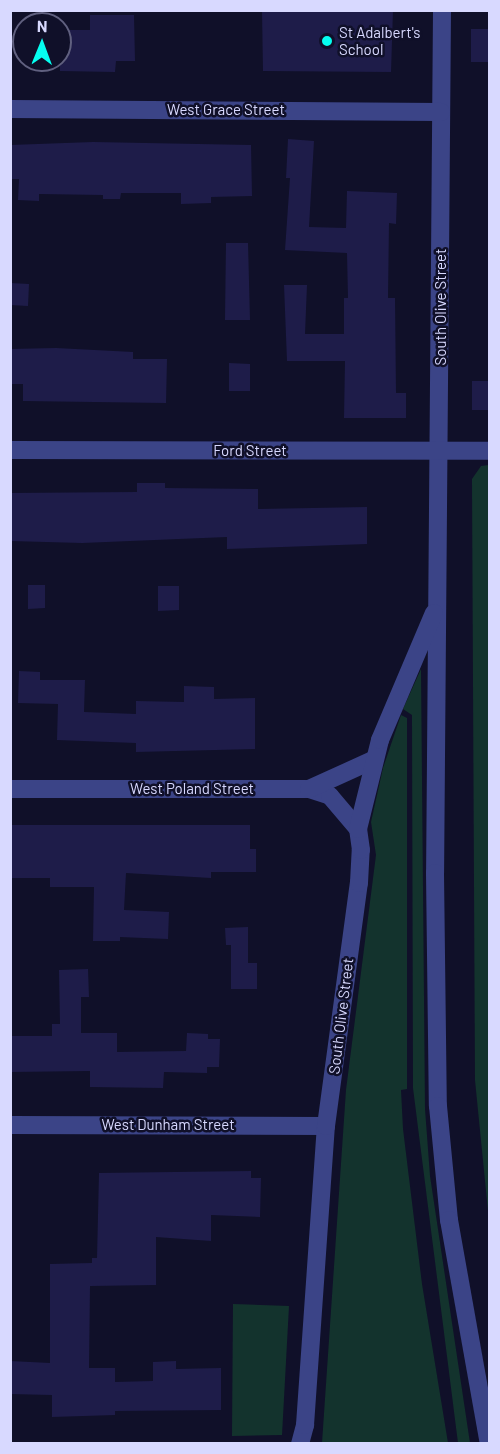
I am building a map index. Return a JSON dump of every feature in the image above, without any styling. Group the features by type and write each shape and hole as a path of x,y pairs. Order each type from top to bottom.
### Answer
{"street":[{"name":"South Olive Street","path":"442,10 441,452 435,873 438,1106 449,1220 489,1443"},
{"name":"West Grace Street","path":"10,109 441,111"},
{"name":"Ford Street","path":"10,450 489,451"},
{"name":"South Olive Street","path":"300,1443 305,1425 326,1126 359,883 362,850 358,829 375,759 438,603"},
{"path":"309,789 375,759"},
{"name":"West Poland Street","path":"10,789 309,789 330,796 358,829"},
{"name":"West Dunham Street","path":"10,1125 326,1126"}],"green space":[{"path":"490,465 489,1221 475,1080 472,479 481,466"},
{"path":"421,669 425,1109 430,1176 470,1443 458,1443 413,1088 412,715 403,709"},
{"path":"401,715 407,718 407,1089 401,1090 403,1129 422,1284 448,1443 322,1443 346,1090 376,855 371,822 383,768"},
{"path":"233,1304 289,1306 282,1435 232,1436"}],"building":[{"name":"St Adalbert's School","path":"262,10 393,10 391,72 263,71"},
{"path":"90,15 134,15 135,61 116,61 115,72 72,71 72,30 90,30"},
{"path":"471,29 489,29 489,62 471,62"},
{"path":"288,139 314,141 309,227 346,228 347,191 397,193 396,224 389,223 388,298 395,298 396,393 406,393 406,418 344,418 345,361 287,361 284,285 307,285 305,334 344,334 344,298 348,298 347,253 285,250 290,178 286,178"},
{"path":"93,142 251,145 252,196 211,197 211,203 181,204 181,193 121,193 120,199 103,199 103,195 39,194 39,201 18,200 19,179 10,179 10,145"},
{"path":"226,243 248,243 250,320 225,320"},
{"path":"10,283 29,284 28,306 10,305"},
{"path":"56,348 133,352 133,359 167,359 166,403 23,401 23,384 10,384 10,349"},
{"path":"229,363 250,364 250,391 229,391"},
{"path":"472,381 489,381 489,410 472,410"},
{"path":"137,483 165,483 165,488 258,489 258,509 367,507 367,544 227,549 227,537 82,543 10,541 10,493 137,492"},
{"path":"28,585 45,585 45,608 28,609"},
{"path":"158,586 179,586 179,610 158,611"},
{"path":"19,671 40,672 40,680 85,680 84,712 136,714 136,701 184,702 184,686 214,687 214,699 255,698 255,749 136,752 136,743 57,740 58,704 18,703"},
{"path":"10,825 250,825 250,849 256,849 256,872 211,872 211,878 126,873 124,910 169,912 168,939 120,937 120,941 93,941 94,887 50,887 50,878 10,878"},
{"path":"248,927 248,963 257,963 257,989 231,989 231,945 226,945 225,928"},
{"path":"88,969 89,997 81,997 81,1033 117,1033 117,1052 186,1051 187,1033 208,1034 208,1039 220,1039 219,1067 207,1067 207,1073 164,1072 163,1088 90,1087 90,1071 10,1072 10,1036 52,1036 52,1024 60,1024 59,970"},
{"path":"251,1171 251,1178 261,1178 260,1217 211,1215 211,1241 156,1237 156,1285 90,1286 89,1368 115,1368 115,1382 153,1381 153,1362 176,1361 176,1369 221,1368 221,1410 115,1411 115,1415 52,1417 52,1395 10,1394 10,1361 50,1363 50,1264 92,1263 92,1258 97,1258 99,1173"}],"place":[{"name":"St Adalbert's School","path":"327,41"}]}
